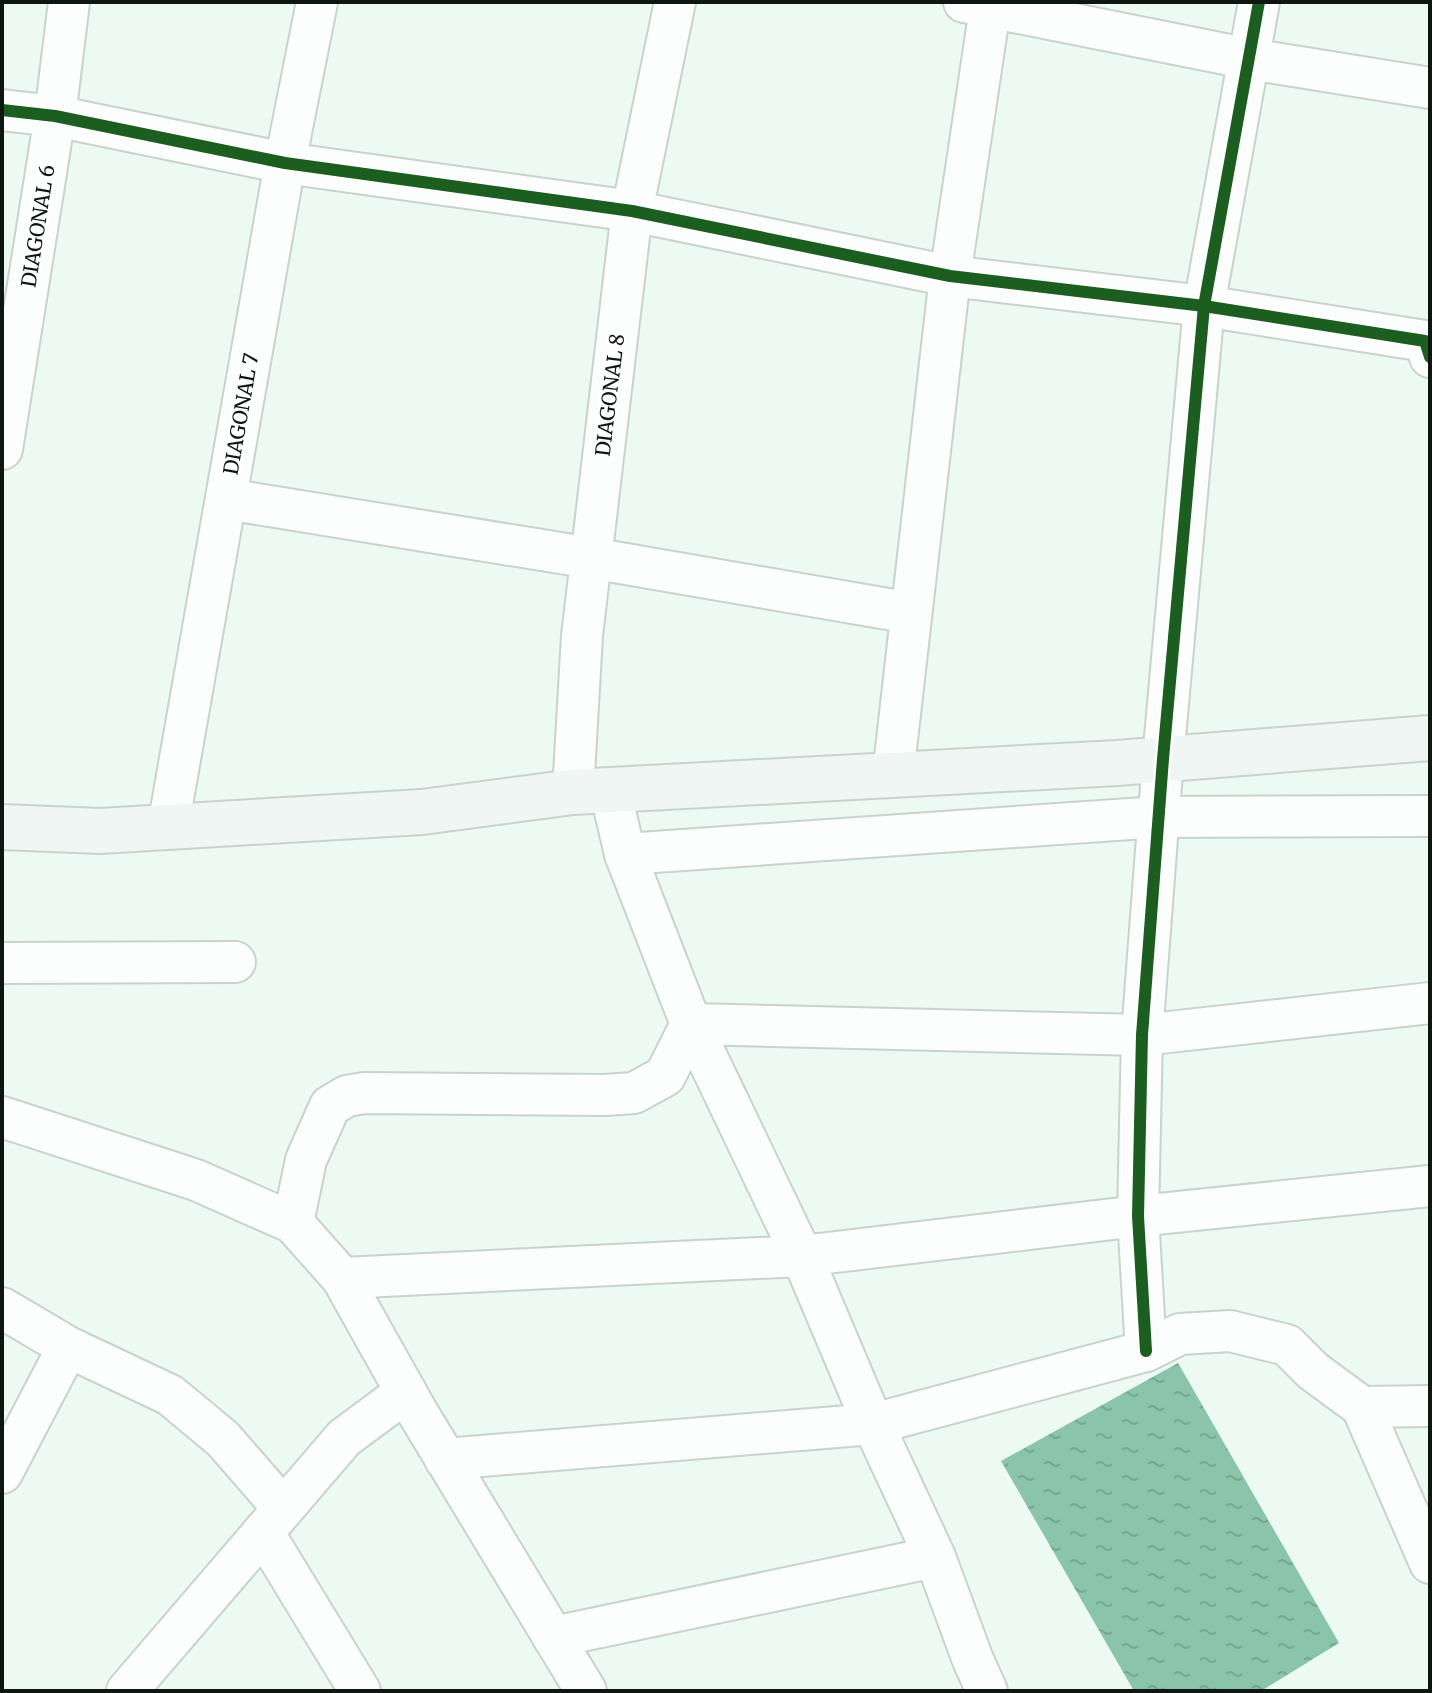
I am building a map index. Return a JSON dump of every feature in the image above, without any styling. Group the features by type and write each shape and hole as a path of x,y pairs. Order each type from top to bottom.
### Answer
{"main road":[{"path":"2,827 100,831 422,812 592,791 1163,759 1430,738"}],"street":[{"name":"DIAGONAL 6","path":"2,449 6,402 55,116 69,2"},
{"name":"DIAGONAL 7","path":"168,827 285,163 317,2"},
{"name":"DIAGONAL 8","path":"675,2 632,211 582,636 592,791 625,854 691,1024 802,1256 873,1424 935,1557 987,1691"},
{"path":"1146,1351 1138,1216 1142,1035 1163,759 1204,306 1259,2"},
{"path":"893,775 982,4 1250,59 1430,88"},
{"path":"2,110 55,116 285,163 632,211 950,276 1204,306 1425,341 1430,357"},
{"path":"226,499 911,613"},
{"path":"625,854 1159,817 1430,816"},
{"path":"2,963 235,962"},
{"path":"293,1223 306,1160 330,1106 347,1096 364,1093 634,1093 665,1076 691,1024 1142,1035 1430,1003"},
{"path":"2,1117 196,1180 293,1223 342,1278 445,1459 586,1691"},
{"path":"342,1278 802,1256 1138,1216 1430,1186"},
{"path":"2,1308 68,1347 170,1395 223,1439 273,1520 360,1691"},
{"path":"445,1459 873,1424 1146,1351 1180,1334 1230,1331 1287,1345 1313,1371 1362,1407 1430,1563"},
{"path":"2,1473 68,1347"},
{"path":"127,1691 344,1438 406,1392"},
{"path":"1362,1407 1430,1406"},
{"path":"553,1637 935,1557"}],"water":[{"path":"1178,1363 1339,1643 1261,1691 1134,1691 1001,1461"}],"cycle path":[{"path":"1146,1351 1138,1216 1142,1035 1163,759 1204,306 1259,2"},
{"path":"2,110 55,116 285,163 632,211 950,276 1204,306 1425,341 1430,357"}]}
